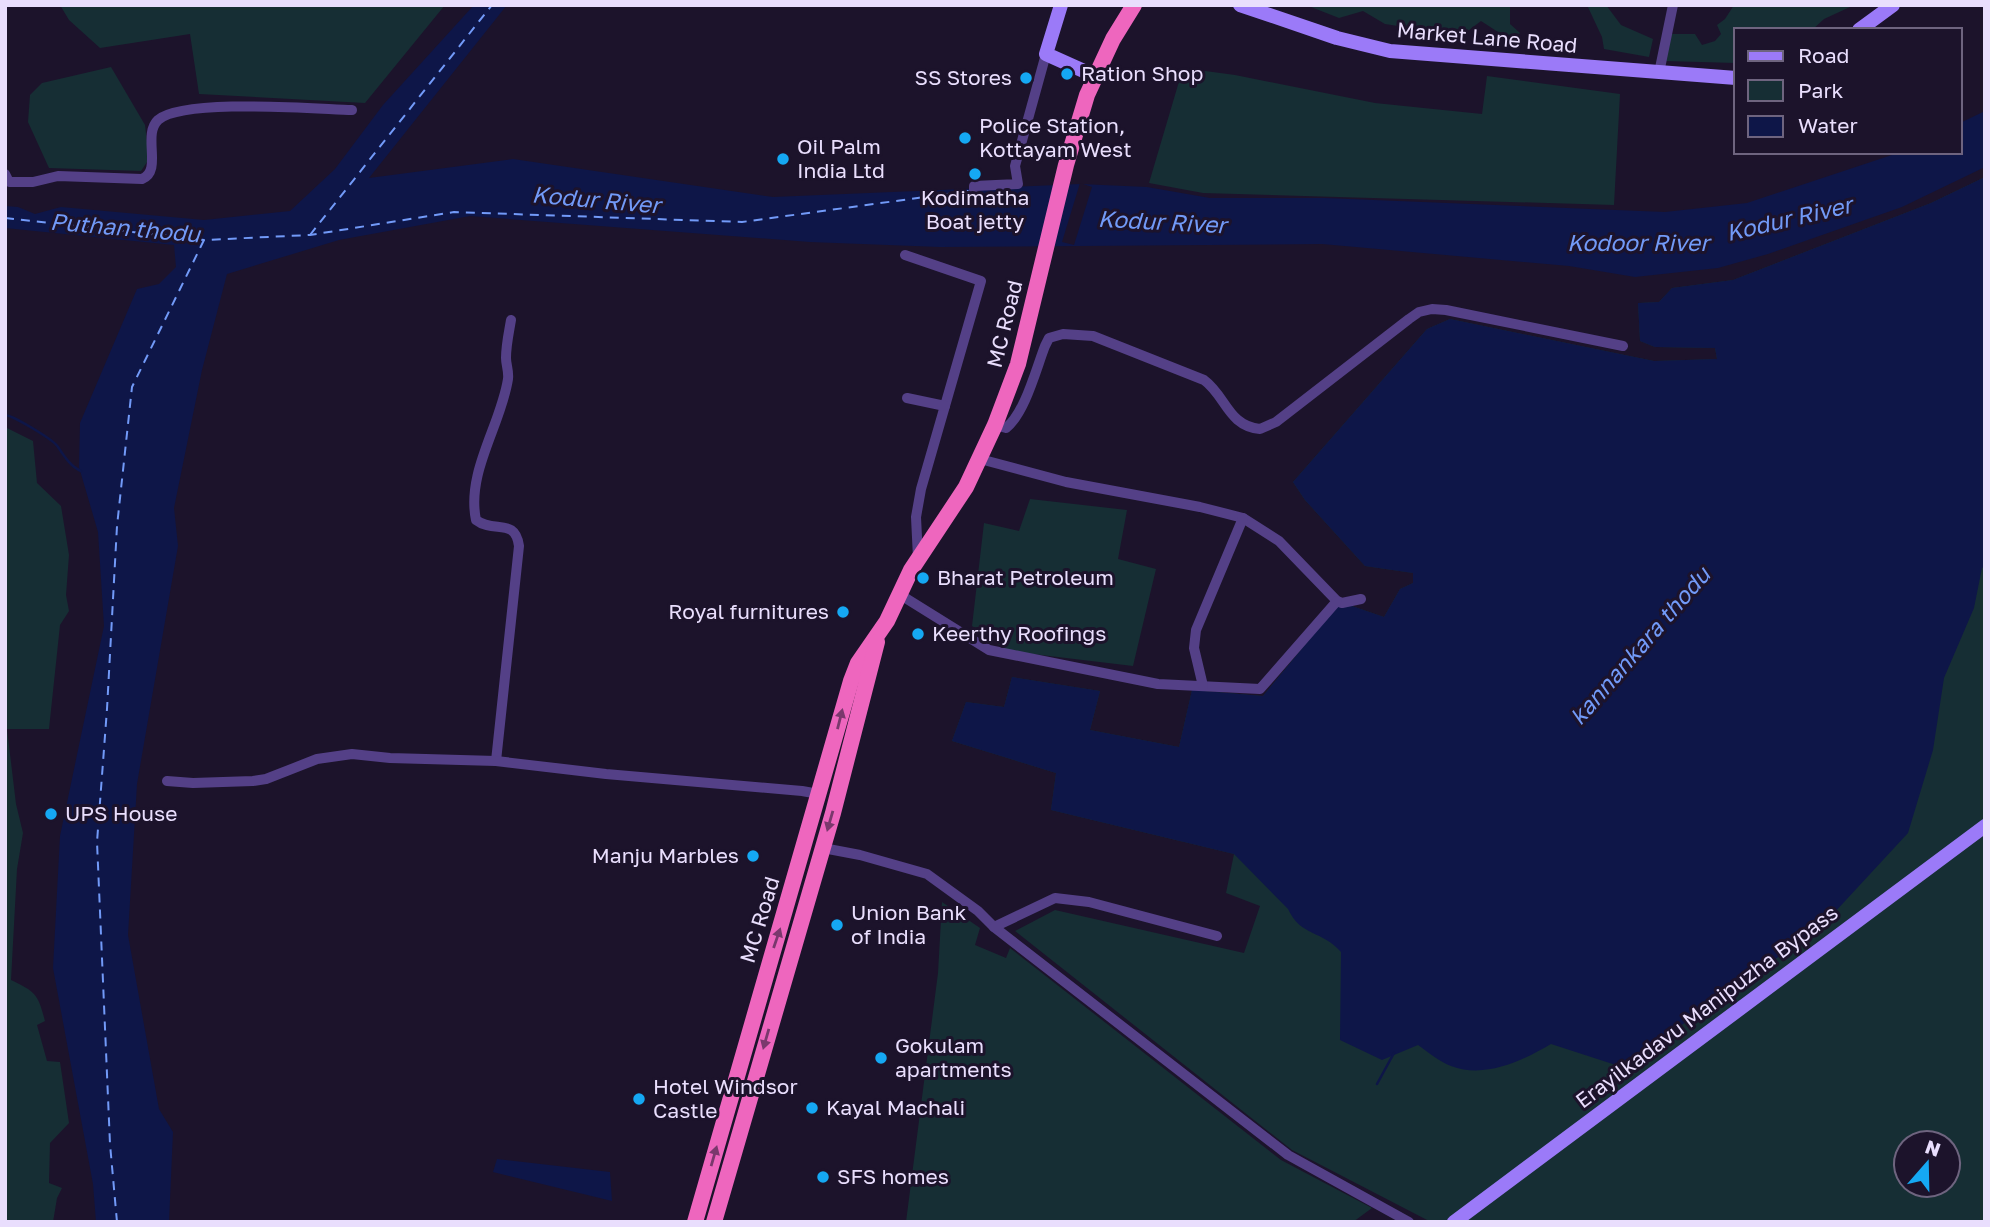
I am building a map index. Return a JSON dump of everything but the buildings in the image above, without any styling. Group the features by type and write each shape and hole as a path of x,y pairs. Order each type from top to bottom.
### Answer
{"highway":[{"name":"MC Road","path":"695,1222 748,1042 768,963 858,663 878,636 918,558 961,495 981,459 1015,374 1066,165 1087,95 1134,5"},
{"name":"MC Road","path":"714,1222 822,848 878,636"},
{"path":"728,1104 748,1108"}],"main road":[{"path":"1061,5 1046,54 1095,76"},
{"name":"Market Lane Road","path":"1240,5 1337,38 1391,51 1734,78"},
{"path":"1862,28 1893,5"},
{"name":"Erayilkadavu Manipuzha Bypass","path":"1454,1222 1985,827"}],"street":[{"path":"1659,74 1673,5"},
{"path":"974,190 974,186 1018,184 1015,166 1046,54"},
{"path":"5,174 9,182 33,182 58,176 142,179 148,177 151,171 152,130 158,120 169,114 212,107 352,110"},
{"path":"905,254 981,282 921,489 916,517 918,558"},
{"path":"995,425 1006,428 1010,424 1021,407 1049,338 1063,334 1103,338 1204,380 1214,389 1231,416 1237,421 1260,429 1276,422 1419,312 1432,309 1623,346"},
{"path":"496,761 519,546 513,530 483,525 476,520 475,500 479,471 506,387 506,356 511,320"},
{"path":"907,398 945,406"},
{"path":"981,459 1066,482 1200,507 1243,518 1279,541 1337,601 1342,603 1361,599"},
{"path":"1203,686 1194,648 1196,630 1243,518"},
{"path":"899,594 989,650 1158,684 1260,689 1337,601"},
{"path":"167,781 241,782 266,779 333,755 496,761 819,794"},
{"path":"822,848 860,855 927,874 978,911 994,927 1288,1155 1409,1222"},
{"path":"994,927 1055,898 1089,902 1217,936"}],"green space":[{"path":"60,5 445,5 365,103 199,94 190,34 100,48 69,20"},
{"path":"1306,5 1510,5 1510,24 1520,33 1512,41 1481,21 1465,33 1430,31 1385,24 1363,11 1339,18"},
{"path":"1587,5 1606,5 1621,25 1653,39 1649,57 1604,49 1602,37"},
{"path":"1734,5 1850,7 1824,19 1814,28 1734,28 1734,63 1664,61 1670,34 1695,34 1702,45 1715,41 1721,34 1717,25 1725,19"},
{"path":"111,67 145,125 149,159 141,171 49,168 28,122 30,95 42,83"},
{"path":"1183,68 1235,75 1375,103 1482,114 1487,76 1620,94 1614,205 1203,193 1149,183"},
{"path":"1985,177 1985,1222 1431,1222 1292,1150 1015,931 1055,910 1244,953 1260,906 1226,893 1234,854 1051,810 1056,773 952,741 966,702 1004,707 1012,677 1100,691 1090,730 1179,747 1192,690 1263,696 1338,605 1346,604 1384,617 1400,589 1413,583 1413,573 1365,566 1305,500 1293,482 1427,329 1450,319 1654,361 1717,359 1715,348 1655,347 1640,341 1638,303 1659,302 1672,288 1733,280 1931,203"},
{"path":"5,427 33,441 37,483 61,506 69,555 66,595 69,611 60,625 49,729 7,729 16,804 23,833 17,869 11,980 31,991 40,1005 45,1021 37,1025 47,1061 60,1062 69,1123 50,1143 49,1183 62,1188 57,1198 53,1222 5,1222"},
{"path":"1030,499 1127,510 1118,559 1156,569 1133,666 1008,651 972,626 984,523 1019,531"},
{"path":"942,902 980,928 975,945 1006,958 1010,948 1281,1160 1372,1208 1353,1222 906,1222 938,973"}],"water":[{"path":"474,5 507,5 369,178 513,159 773,197 1080,184 1147,187 1210,198 1325,198 1665,212 1747,203 1895,154 1962,154 1962,122 1985,111 1985,167 1902,207 1768,254 1718,268 1635,277 1569,266 1322,244 940,247 810,242 470,216 339,240 227,274 202,370 174,508 178,546 137,784 128,935 159,1109 173,1132 169,1222 96,1222 93,1184 53,968 60,836 104,626 98,532 79,467 80,423 137,289 159,284 176,267 174,245 5,228 5,206 18,207 35,214 61,207 204,220 290,211 335,169 383,105"},
{"path":"1985,177 1985,566 1982,568 1974,608 1944,678 1933,750 1908,833 1821,927 1622,1067 1551,1044 1503,1066 1464,1069 1443,1062 1418,1045 1382,1060 1340,1040 1341,952 1327,940 1299,924 1288,909 1234,854 1051,810 1056,773 952,741 966,702 1004,707 1012,677 1100,691 1090,730 1179,747 1192,690 1263,696 1338,605 1346,604 1384,617 1400,589 1413,583 1413,573 1365,566 1305,500 1293,482 1427,329 1450,319 1654,361 1717,359 1715,348 1655,347 1640,341 1638,303 1659,302 1672,288 1733,280 1931,203"},
{"path":"497,1159 610,1172 612,1201 493,1172"}],"pier":[{"path":"1080,183 1092,187 1074,245 1062,242"}],"waterway":[{"path":"5,415 49,439 71,464 81,471"},
{"name":"kannankara thodu","path":"1377,1084 1394,1053"}],"ferry route":[{"path":"310,235 492,5"},
{"path":"5,218 204,240 310,235 454,212 742,222 969,191"},
{"path":"117,1222 110,1144 97,842 117,526 132,387 204,240"}],"place":[{"name":"Ration Shop","path":"1067,74"},
{"name":"SS Stores","path":"1026,78"},
{"name":"Police Station, Kottayam West","path":"965,138"},
{"name":"Oil Palm India Ltd","path":"783,159"},
{"name":"Kodimatha Boat jetty","path":"975,174"},
{"name":"Bharat Petroleum","path":"923,578"},
{"name":"Royal furnitures","path":"843,612"},
{"name":"Keerthy Roofings","path":"918,634"},
{"name":"UPS House","path":"51,814"},
{"name":"Manju Marbles","path":"753,856"},
{"name":"Union Bank of India","path":"837,925"},
{"name":"Gokulam apartments","path":"881,1058"},
{"name":"Hotel Windsor Castle","path":"639,1099"},
{"name":"Kayal Machali","path":"812,1108"},
{"name":"SFS homes","path":"823,1177"}],"water label":[{"name":"Kodur River","path":"596,200"},
{"name":"Kodur River","path":"1789,219"},
{"name":"Kodur River","path":"1162,222"},
{"name":"Puthan thodu","path":"125,228"},
{"name":"Kodoor River","path":"1638,243"}]}
